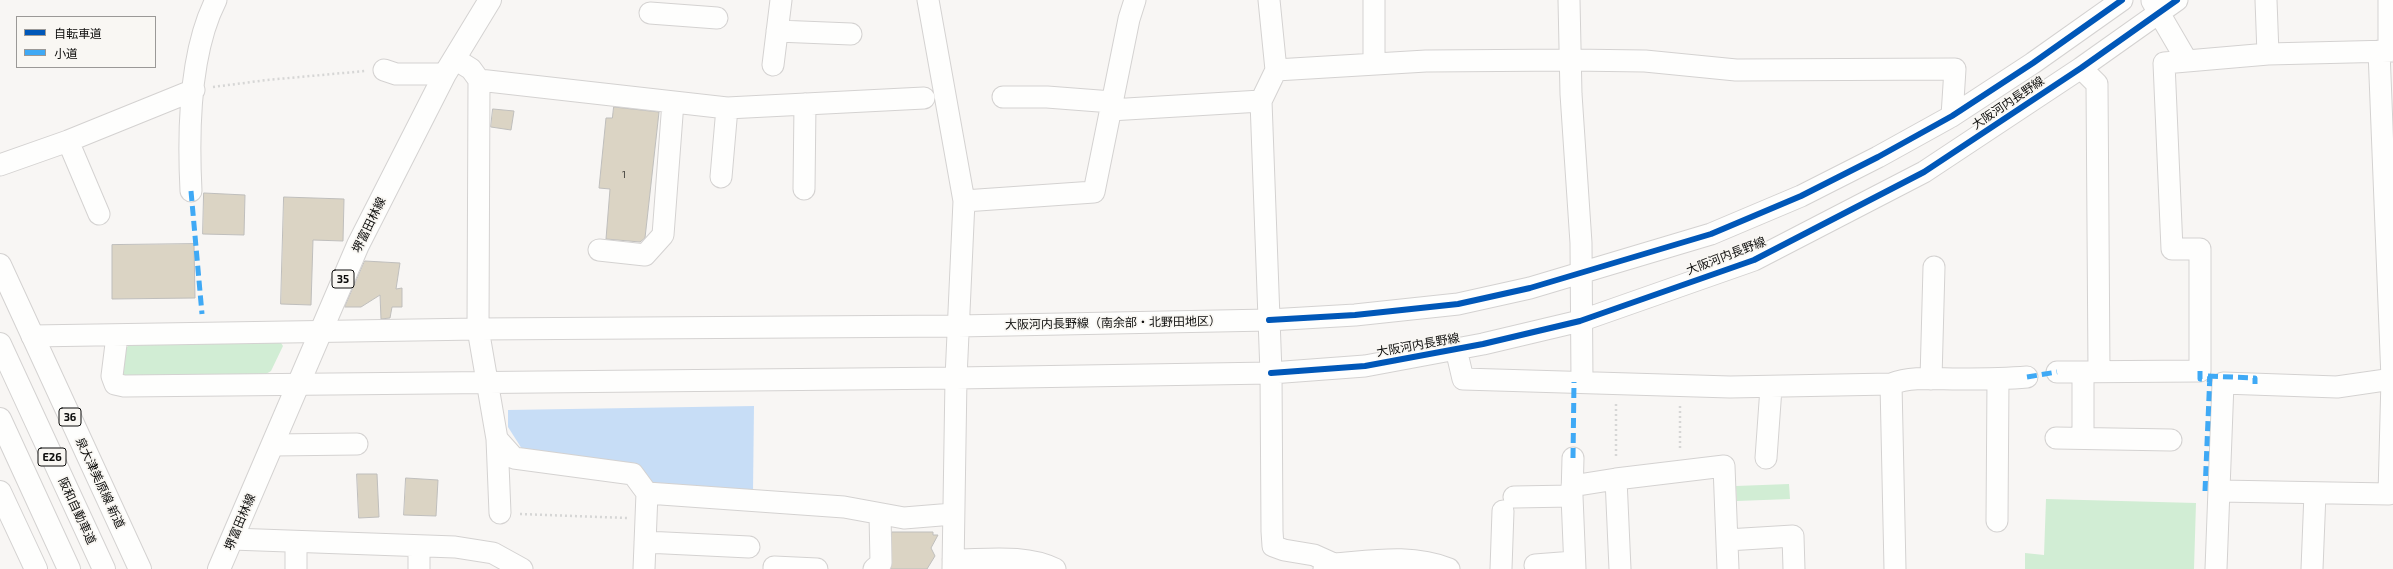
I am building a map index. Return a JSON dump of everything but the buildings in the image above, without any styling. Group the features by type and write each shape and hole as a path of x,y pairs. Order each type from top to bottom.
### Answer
{"main road":[{"name":"堺富田林線","path":"219,569 358,245 450,67 490,0"},
{"name":"泉大津美原線 新道","path":"0,265 140,569"},
{"name":"阪和自動車道","path":"0,344 104,569"},
{"name":"E26","path":"0,419 69,569"},
{"path":"0,492 36,569"}],"street":[{"path":"191,191 189,157 199,41 216,0"},
{"path":"773,65 780,0"},
{"path":"928,0 964,201 956,378 953,564 1026,560 1043,563 1055,569"},
{"path":"964,201 1094,192 1129,19 1135,0"},
{"path":"1269,0 1276,70 1260,101 1271,374 1274,546 1284,550 1314,555 1329,566 1402,560 1428,561 1449,569"},
{"path":"1374,0 1374,64"},
{"path":"1569,0 1580,243 1580,321 1583,338 1582,382"},
{"name":"大阪河内長野線","path":"117,336 112,376 115,384 124,386 297,386 488,382 1271,374 1365,366 1456,349 1580,321 1754,260 1924,172 2081,68 2156,6 2177,0"},
{"path":"2266,0 2268,54"},
{"path":"2220,491 2391,494 2392,379 2387,51 2389,0"},
{"name":"大阪河内長野線","path":"1269,320 1356,315 1458,304 1530,288 1711,234 1801,196 1878,157 1952,116 2112,4"},
{"path":"2156,6 2188,61"},
{"path":"650,14 691,8 717,18"},
{"path":"777,31 851,34"},
{"path":"2057,372 2200,371 2200,249 2172,249 2164,63 2268,54 2387,51"},
{"path":"1276,70 1426,61 1571,60 1645,61 1736,70 1955,69 1952,116"},
{"path":"384,70 396,74 450,67 471,69 479,80 478,329 497,440 500,513"},
{"path":"2081,68 2097,84 2091,372 2083,438"},
{"path":"479,80 727,108 924,98"},
{"path":"0,165 68,141 149,99 194,89"},
{"path":"1003,97 1047,97 1111,106 1260,101"},
{"path":"599,250 645,255 663,235 673,102"},
{"path":"804,189 805,104"},
{"path":"721,177 727,108"},
{"path":"68,141 99,214"},
{"path":"1932,378 1934,267"},
{"name":"大阪河内長野線（南余部・北野田地区）","path":"32,336 117,336 478,329 958,326 1269,320"},
{"path":"1456,349 1463,379 1771,388 1891,384 1902,380 1932,378 1998,379 2027,377"},
{"path":"1997,521 1998,379"},
{"path":"2216,569 2223,383 2337,387 2392,379"},
{"path":"1891,384 1895,569"},
{"path":"1766,458 1771,388"},
{"path":"2056,438 2171,440"},
{"path":"497,440 514,458 633,474 646,493 644,569"},
{"path":"273,445 357,444"},
{"path":"1535,565 1575,566 1572,491 1573,458"},
{"path":"1501,569 1508,504 1572,491 1616,479 1724,466 1728,569"},
{"path":"1616,479 1620,569"},
{"path":"646,493 844,507 904,518 953,514"},
{"path":"2312,569 2315,493"},
{"path":"874,569 881,563 880,514"},
{"path":"1727,540 1793,536 1794,569"},
{"path":"232,539 455,547 493,553 522,569"},
{"path":"296,542 296,569"},
{"path":"645,542 749,547"},
{"path":"419,546 419,569"},
{"path":"774,569 774,567 818,569"}],"path":[{"path":"194,89 267,80 384,70"},
{"path":"1616,383 1616,479"},
{"path":"1680,472 1681,385"},
{"path":"500,513 646,518"}],"green space":[{"path":"279,340 283,346 271,371 261,377 124,376 120,370 121,358 124,351 133,343"},
{"path":"1789,484 1790,499 1737,501 1736,486"},
{"path":"2046,499 2196,503 2194,569 2025,569 2025,553 2044,555"}],"water":[{"path":"754,406 753,492 648,485 522,449 508,427 508,410"}],"marked path":[{"path":"191,191 202,314"},
{"path":"2200,371 2200,379 2210,380"},
{"path":"2027,377 2057,372"},
{"path":"2205,491 2210,373"},
{"path":"2208,376 2255,378 2255,384"},
{"path":"1573,458 1574,382"}],"cycle path":[{"path":"1269,320 1355,315 1458,304 1530,288 1711,234 1801,196 1878,157 1952,116 2033,63 2122,0"},
{"path":"1271,373 1365,366 1483,344 1580,321 1754,260 1924,172 2081,68 2177,0"}]}
